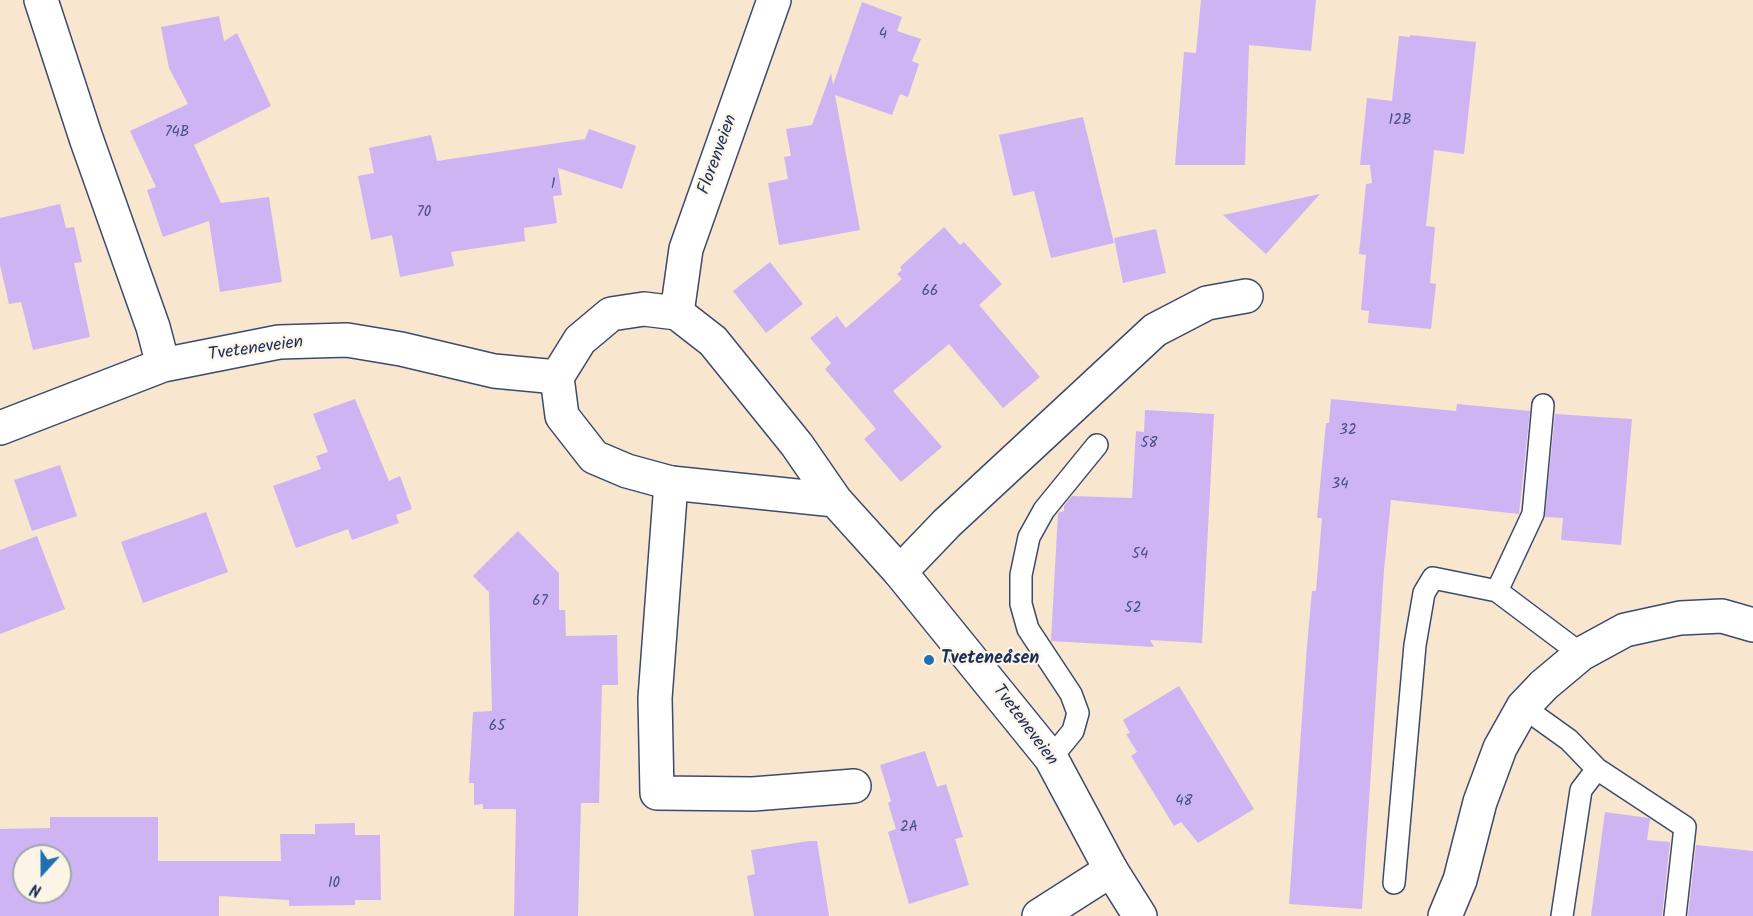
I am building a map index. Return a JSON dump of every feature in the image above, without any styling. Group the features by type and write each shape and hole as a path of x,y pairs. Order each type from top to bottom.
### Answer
{"street":[{"path":"41,0 86,138 153,327 163,365"},
{"name":"Florenveien","path":"677,313 686,249 774,0"},
{"path":"900,572 947,524 1155,330 1207,303 1246,296"},
{"path":"677,313 644,309 611,314 580,340 557,377 562,416 594,457 627,471 671,483 835,500"},
{"name":"Tveteneveien","path":"677,313 713,341 797,445 835,500 900,572 1051,758 1112,870 1140,916"},
{"name":"Tveteneveien","path":"0,428 163,365 279,342 347,340 401,349 494,371 557,377"},
{"path":"671,483 655,698 657,793 753,794 854,786"},
{"path":"1445,916 1460,880 1480,802 1500,748 1523,706 1581,654 1625,630 1680,618 1722,616 1753,626"},
{"path":"1039,916 1112,870"}],"lane":[{"path":"1497,591 1533,514 1543,405"},
{"path":"1051,758 1073,731 1078,713 1071,693 1028,629 1022,604 1021,575 1029,537 1044,510 1097,446"},
{"path":"1394,883 1415,645 1424,593 1433,578 1497,591 1581,654"},
{"path":"1523,706 1569,740 1597,769 1685,827 1676,916"},
{"path":"1562,916 1581,790 1597,769"}],"building":[{"path":"1201,0 1316,0 1311,51 1249,45 1245,165 1175,165 1184,52 1196,53"},
{"path":"862,2 902,17 897,31 921,39 912,61 919,64 908,97 900,94 892,115 835,95 860,230 779,245 768,183 788,179 784,157 791,156 786,129 812,125 831,73 833,85"},
{"path":"219,16 224,41 237,33 271,106 194,145 221,203 269,197 282,282 220,292 209,221 163,237 147,190 156,187 130,131 188,104 169,68 161,27"},
{"path":"1410,35 1476,42 1464,154 1434,150 1426,226 1435,227 1430,283 1436,284 1431,329 1368,323 1369,311 1361,310 1366,255 1359,254 1366,184 1372,183 1370,165 1360,165 1367,98 1392,101 1399,36 1410,37"},
{"path":"1083,117 1114,243 1051,258 1034,191 1013,196 999,135"},
{"path":"589,129 636,146 622,189 558,168 562,195 553,196 557,223 524,228 525,241 451,252 454,266 400,277 392,235 371,240 358,176 374,173 369,148 431,135 437,161 585,139"},
{"path":"1320,194 1266,254 1223,215"},
{"path":"60,204 66,228 74,227 82,262 74,263 90,337 33,350 21,302 9,304 0,265 0,218"},
{"path":"944,227 960,245 964,242 1002,284 979,305 1040,377 1003,408 949,344 893,391 942,447 901,482 864,439 876,429 825,369 831,363 810,338 837,316 846,328 902,279 897,274 902,270 900,267"},
{"path":"1156,229 1166,273 1123,283 1114,238"},
{"path":"770,262 803,304 766,333 733,291"},
{"path":"355,399 389,481 400,476 412,509 396,515 399,523 352,540 348,529 296,548 273,486 321,469 316,456 328,452 313,414"},
{"path":"1331,399 1456,411 1457,404 1530,411 1519,514 1391,500 1384,570 1362,909 1289,904 1307,646 1312,591 1316,591 1322,518 1317,518 1326,423 1329,423"},
{"path":"1145,410 1214,414 1202,643 1150,640 1154,647 1051,641 1058,513 1064,511 1064,506 1072,496 1132,498 1136,431 1144,432"},
{"path":"1555,414 1632,419 1621,545 1561,540 1563,518 1545,517"},
{"path":"60,465 77,516 32,531 14,480"},
{"path":"206,512 228,572 143,603 121,542"},
{"path":"518,531 559,573 559,610 565,610 566,636 617,635 618,685 602,685 599,803 581,803 578,916 514,916 516,809 483,809 483,804 474,805 474,783 469,783 473,712 492,711 489,592 473,576"},
{"path":"37,536 65,609 0,634 0,550"},
{"path":"1179,686 1254,809 1198,843 1181,822 1174,826 1131,756 1137,752 1126,734 1130,733 1123,720"},
{"path":"925,751 937,787 946,784 963,837 955,839 969,885 909,904 888,832 896,829 888,803 891,801 880,765"},
{"path":"1605,812 1648,818 1650,819 1647,840 1670,842 1662,916 1591,916"},
{"path":"50,817 158,817 158,861 281,861 280,834 315,834 315,824 355,823 355,835 380,835 381,900 355,900 355,905 289,906 289,900 219,896 219,916 0,916 0,829 50,828"},
{"path":"817,841 829,916 754,916 747,876 755,874 751,850"},
{"path":"1696,845 1753,851 1753,916 1688,916"}],"place":[{"name":"Tveteneåsen","path":"929,660"}]}
